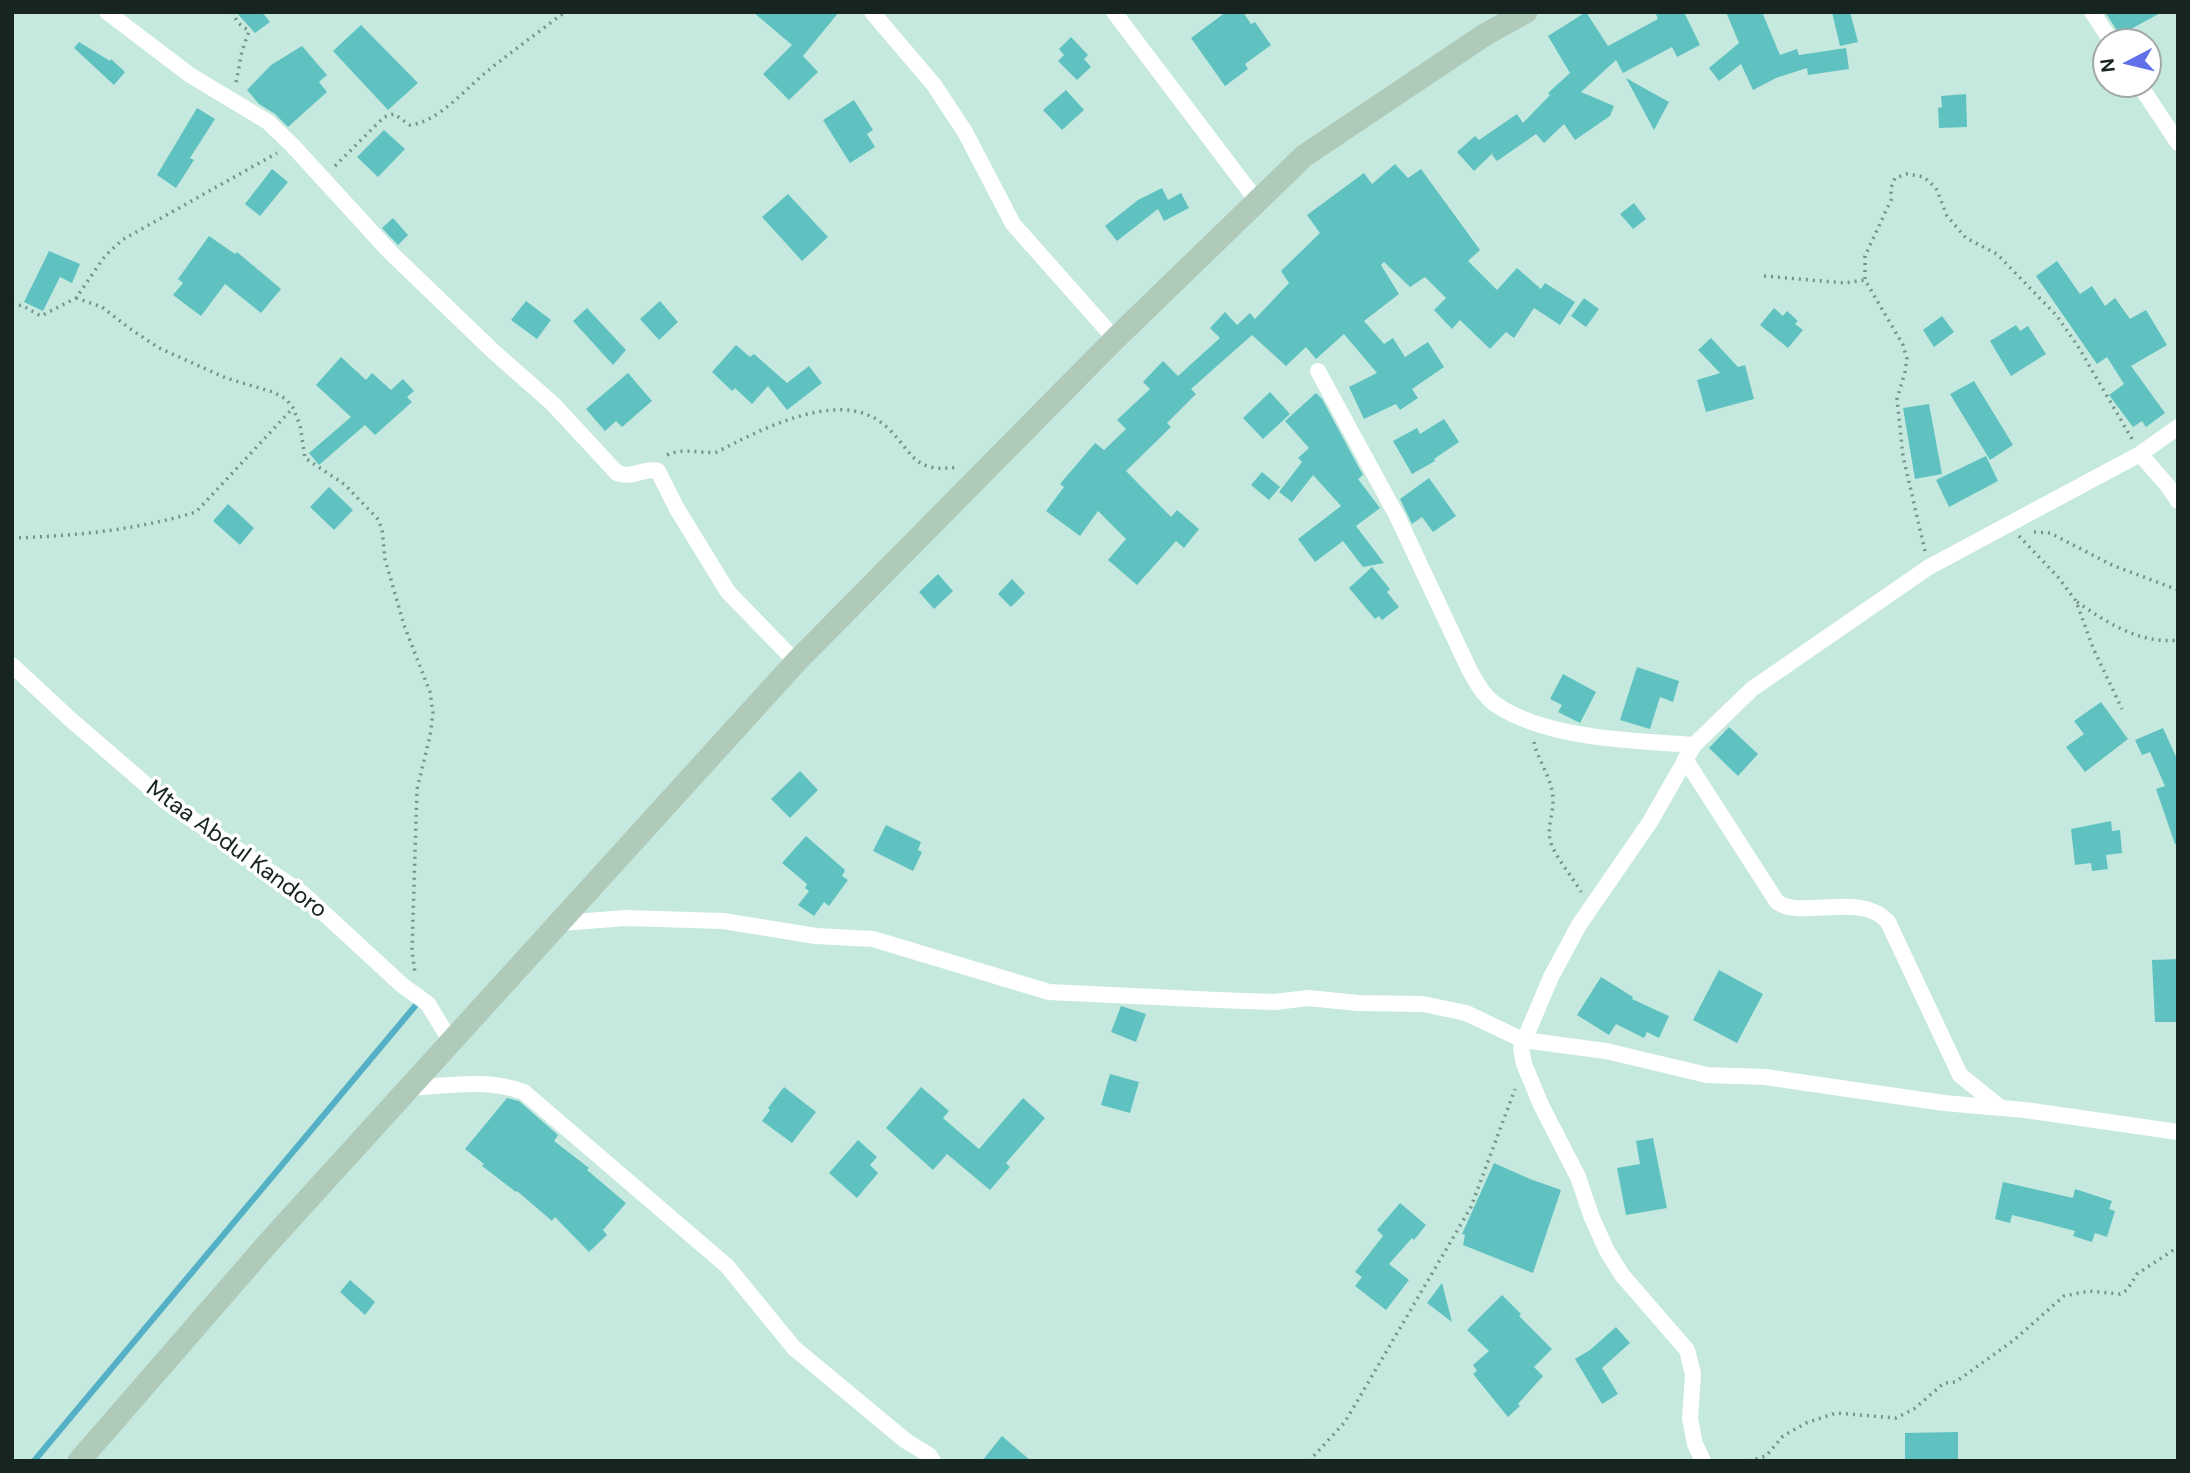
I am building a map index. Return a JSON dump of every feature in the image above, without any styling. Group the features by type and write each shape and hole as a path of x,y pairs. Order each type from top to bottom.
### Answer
{"main road":[{"path":"79,1461 270,1241 562,923 796,662 1115,339 1304,156 1486,34 1526,12"}],"street":[{"path":"107,12 190,75 268,122 390,252 494,352 553,404 617,473 627,476 654,469 662,475 677,509 729,592 796,662"},
{"path":"873,12 934,85 965,132 1013,224 1115,339"},
{"path":"1114,12 1257,201"},
{"path":"2092,12 2103,28"},
{"path":"2148,98 2178,143"},
{"path":"1318,371 1397,516 1480,689 1493,703 1531,720 1606,739 1690,752"},
{"path":"1703,1461 1695,1444 1690,1419 1693,1374 1687,1350 1622,1275 1607,1251 1578,1177 1524,1065 1521,1048 1523,1040 1551,977 1579,925 1650,822 1690,752 1752,689 1929,567 2140,454 2178,427"},
{"path":"2140,454 2178,501"},
{"name":"Mtaa Abdul Kandoro","path":"12,665 165,801 302,893 402,985 428,1004 451,1042"},
{"path":"1690,752 1777,902 1795,906 1864,908 1880,913 1888,922 1960,1075 2001,1108"},
{"path":"562,923 626,918 723,921 816,936 873,939 1049,992 1275,1002 1308,998 1358,1003 1423,1004 1466,1013 1523,1040 1606,1051 1707,1075 1765,1077 1944,1103 2178,1132"},
{"path":"409,1088 504,1084 524,1092 727,1266 794,1348 933,1461"}],"path":[{"path":"232,12 238,23 249,31 236,79 236,103"},
{"path":"329,185 334,166 384,117 394,114 410,125 433,117 489,69 565,12"},
{"path":"12,303 41,316 76,298 105,256 122,240 292,145"},
{"path":"1929,567 1903,456 1897,399 1906,372 1907,359 1903,345 1865,280 1865,256 1891,200 1891,188 1895,178 1907,174 1924,177 1936,188 1947,216 1966,238 1997,254 2057,316 2079,348 2140,454"},
{"path":"1764,276 1845,283 1865,280"},
{"path":"76,298 102,307 159,348 226,378 273,392 286,399 300,425 305,458 344,484 377,518 382,529 386,559 404,625 430,692 433,712 417,789 412,951 418,997"},
{"path":"12,538 74,536 176,519 196,512 293,408"},
{"path":"646,471 674,452 717,452 776,422 834,410 859,413 877,419 921,465 932,468 960,467"},
{"path":"2122,709 2093,648 2076,601 2058,577 2014,530 2050,533 2112,565 2178,590"},
{"path":"2076,601 2105,621 2141,638 2161,642 2178,640"},
{"path":"1531,720 1530,729 1536,751 1551,784 1553,800 1549,837 1552,848 1591,909"},
{"path":"1309,1461 1345,1422 1471,1207 1524,1065"},
{"path":"1749,1461 1766,1456 1783,1436 1806,1423 1836,1413 1896,1418 1914,1409 1944,1382 1955,1382 2014,1340 2064,1296 2089,1291 2120,1294 2127,1290 2137,1274 2178,1247"}],"building":[{"path":"236,12 262,12 270,22 255,33"},
{"path":"753,12 839,12 803,56 818,72 789,100 763,74 792,45"},
{"path":"1226,12 1243,12 1251,24 1255,22 1271,45 1245,64 1248,69 1225,86 1191,38"},
{"path":"1586,12 1608,46 1658,19 1655,12 1684,12 1700,45 1677,57 1672,47 1623,73 1616,60 1581,92 1614,106 1610,116 1575,140 1564,124 1544,143 1536,134 1497,161 1492,155 1494,152 1474,171 1457,152 1475,136 1479,140 1517,114 1523,123 1550,95 1548,93 1570,73 1548,36"},
{"path":"1726,12 1762,12 1780,55 1797,49 1799,55 1846,48 1849,69 1808,75 1807,68 1776,78 1753,90 1741,64 1719,81 1709,68 1739,43"},
{"path":"1832,12 1850,12 1858,42 1840,46"},
{"path":"2105,12 2162,12 2133,28 2115,28"},
{"path":"361,25 418,83 388,110 333,51"},
{"path":"1071,37 1088,55 1084,59 1091,67 1077,80 1058,61 1064,55 1059,49"},
{"path":"79,42 110,61 111,59 125,72 114,85 74,48"},
{"path":"302,46 327,75 319,82 327,92 288,127 275,114 259,104 247,90 271,65"},
{"path":"1626,78 1669,102 1654,130"},
{"path":"1066,90 1084,110 1062,130 1043,110"},
{"path":"1966,94 1967,127 1939,128 1938,108 1942,107 1941,96"},
{"path":"854,100 873,130 867,134 875,147 850,163 823,120"},
{"path":"197,108 215,119 190,158 194,160 176,188 157,175"},
{"path":"384,130 405,149 378,177 357,157"},
{"path":"1395,164 1408,178 1421,169 1480,250 1468,261 1497,290 1517,268 1541,289 1545,283 1575,302 1560,325 1534,308 1514,338 1506,332 1490,349 1460,320 1452,329 1434,310 1446,298 1425,277 1410,287 1384,262 1381,265 1399,294 1364,321 1384,344 1393,338 1405,357 1428,342 1444,367 1412,389 1418,398 1400,410 1396,404 1364,419 1349,387 1377,373 1344,334 1316,359 1306,347 1286,366 1252,335 1191,389 1196,394 1167,423 1171,427 1126,471 1171,517 1177,510 1199,529 1184,548 1176,541 1137,585 1108,560 1126,539 1098,511 1080,536 1046,511 1064,487 1060,484 1095,443 1104,450 1126,429 1117,420 1150,389 1143,382 1163,361 1178,376 1220,338 1210,328 1225,312 1237,325 1250,313 1255,319 1289,283 1281,271 1320,233 1307,215 1364,173 1372,184"},
{"path":"272,169 288,182 260,216 245,204"},
{"path":"1162,188 1168,200 1181,193 1189,208 1164,221 1158,209 1117,241 1105,226 1138,200"},
{"path":"788,194 828,237 802,261 762,217"},
{"path":"1634,203 1646,219 1633,229 1620,214"},
{"path":"393,218 408,235 398,245 382,228"},
{"path":"209,236 235,254 237,252 281,289 261,313 225,284 201,316 173,295 183,283 178,279"},
{"path":"49,251 80,264 72,283 60,277 43,311 24,302"},
{"path":"2057,261 2080,294 2092,286 2105,306 2115,298 2130,319 2146,310 2167,345 2131,366 2165,413 2146,427 2142,421 2133,427 2109,395 2124,384 2107,357 2097,364 2036,276"},
{"path":"1584,298 1599,309 1586,327 1571,316"},
{"path":"526,301 551,320 537,339 511,320"},
{"path":"660,301 678,322 659,340 640,319"},
{"path":"587,308 626,350 613,365 573,321"},
{"path":"1774,308 1783,316 1787,311 1798,321 1795,324 1803,330 1788,348 1760,325"},
{"path":"1942,316 1954,332 1934,347 1923,330"},
{"path":"2016,325 2020,331 2028,326 2046,354 2011,376 1990,341"},
{"path":"1711,338 1738,367 1745,365 1754,399 1706,412 1697,380 1720,373 1698,350"},
{"path":"736,345 750,357 754,354 787,383 809,366 822,383 787,410 768,386 752,404 735,388 732,391 712,372"},
{"path":"341,357 366,380 372,373 391,390 403,379 414,391 407,397 412,402 375,435 365,425 319,465 309,453 351,417 316,385"},
{"path":"628,373 652,401 622,427 616,421 605,431 586,409"},
{"path":"1974,381 2013,445 1990,460 1950,394"},
{"path":"1270,392 1290,414 1263,439 1243,418"},
{"path":"1316,393 1322,399 1363,475 1358,479 1380,508 1356,526 1384,563 1363,567 1343,541 1315,562 1298,539 1341,506 1313,475 1292,502 1279,492 1302,462 1298,458 1309,448 1285,421"},
{"path":"1929,404 1942,474 1915,479 1903,408"},
{"path":"1444,419 1459,442 1434,459 1435,461 1412,474 1393,441 1417,428 1420,434"},
{"path":"1986,456 1998,481 1949,507 1936,480"},
{"path":"1262,472 1280,487 1269,500 1251,485"},
{"path":"1429,478 1456,516 1433,532 1422,517 1412,524 1400,499"},
{"path":"329,487 353,510 334,530 310,507"},
{"path":"228,504 254,528 240,545 213,521"},
{"path":"1372,567 1390,589 1387,592 1399,607 1382,620 1379,616 1375,619 1349,588"},
{"path":"938,574 953,591 934,609 919,592"},
{"path":"1012,579 1025,593 1011,607 998,594"},
{"path":"1637,667 1679,681 1673,702 1660,697 1650,729 1620,720"},
{"path":"1563,674 1596,692 1580,723 1558,712 1562,705 1550,699"},
{"path":"2101,702 2128,739 2085,772 2066,747 2084,734 2074,721"},
{"path":"1729,727 1758,754 1738,776 1709,748"},
{"path":"2163,728 2178,761 2178,844 2175,844 2156,789 2165,786 2150,752 2142,755 2135,740"},
{"path":"800,771 818,790 790,818 771,799"},
{"path":"2111,821 2112,831 2120,830 2122,853 2106,855 2108,869 2092,871 2091,863 2075,865 2071,829"},
{"path":"886,825 921,842 918,850 922,852 913,871 873,851"},
{"path":"806,836 845,870 842,876 848,880 829,906 824,902 814,916 798,905 809,891 805,888 807,884 782,863"},
{"path":"2178,959 2178,1022 2155,1022 2152,960"},
{"path":"1719,970 1763,994 1737,1043 1693,1020"},
{"path":"1601,977 1633,997 1632,999 1669,1016 1659,1038 1647,1032 1644,1038 1616,1024 1609,1035 1577,1015"},
{"path":"1121,1006 1146,1014 1136,1042 1111,1032"},
{"path":"1110,1074 1139,1082 1130,1113 1101,1105"},
{"path":"784,1087 816,1112 792,1143 762,1121"},
{"path":"921,1087 949,1111 943,1118 979,1149 1023,1098 1045,1118 1006,1163 1010,1167 990,1190 947,1154 933,1170 886,1128"},
{"path":"507,1098 519,1101 558,1135 554,1141 589,1168 587,1170 626,1203 603,1230 607,1235 589,1252 555,1217 552,1221 482,1166 484,1164 465,1149"},
{"path":"1653,1138 1667,1208 1626,1215 1617,1168 1640,1164 1636,1141"},
{"path":"858,1140 877,1157 870,1165 878,1173 857,1198 829,1173"},
{"path":"1494,1163 1561,1190 1533,1273 1463,1245 1465,1235 1462,1234"},
{"path":"2003,1182 2073,1198 2075,1189 2112,1201 2109,1209 2115,1211 2107,1237 2095,1233 2092,1242 2073,1236 2075,1231 2012,1215 2010,1223 1995,1219"},
{"path":"1400,1203 1426,1225 1389,1264 1409,1280 1386,1310 1355,1286 1362,1277 1355,1272 1383,1236 1377,1230"},
{"path":"350,1280 375,1302 365,1315 340,1292"},
{"path":"1442,1283 1452,1322 1427,1303"},
{"path":"1502,1295 1552,1349 1534,1367 1543,1376 1508,1417 1473,1374 1477,1371 1473,1365 1489,1351 1467,1330"},
{"path":"1616,1327 1630,1343 1602,1368 1618,1394 1602,1404 1575,1359 1590,1350"},
{"path":"1958,1432 1958,1461 1905,1461 1905,1433"},
{"path":"1002,1436 1031,1461 982,1461"}],"waterway":[{"path":"34,1461 416,1005"}]}
